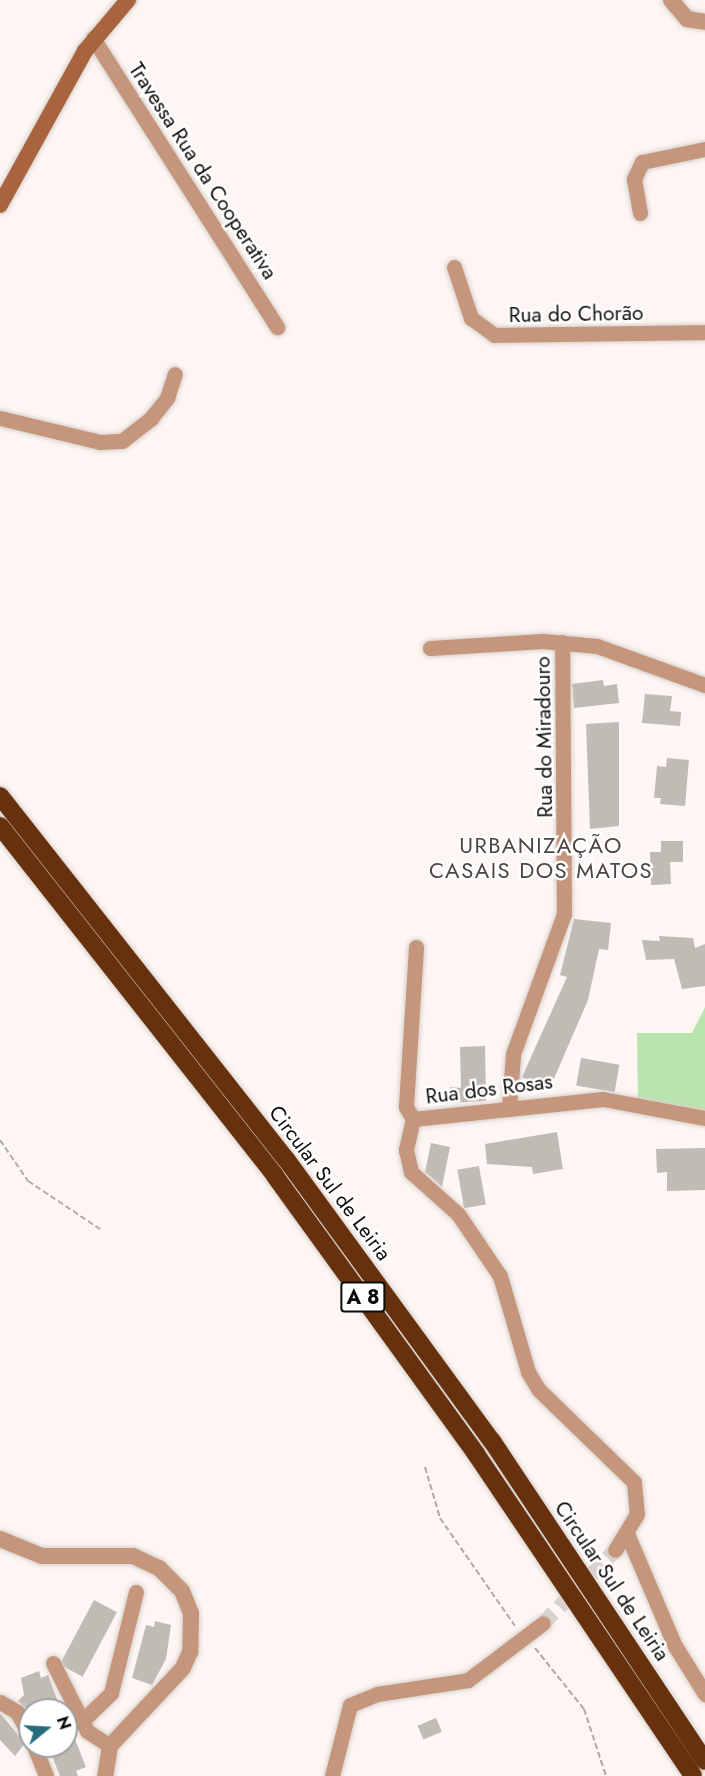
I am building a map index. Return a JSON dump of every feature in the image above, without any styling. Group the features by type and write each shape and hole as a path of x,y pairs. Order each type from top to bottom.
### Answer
{"highway":[{"name":"Circular Sul de Leiria","path":"0,796 286,1159 478,1422 705,1761"},
{"name":"Circular Sul de Leiria","path":"4,831 275,1176 476,1454 693,1776"}],"main road":[{"path":"0,205 93,38 128,0"}],"street":[{"path":"671,0 687,19 705,22"},
{"name":"Travessa Rua da Cooperativa","path":"93,38 277,327"},
{"path":"640,213 634,179 642,162 705,149"},
{"name":"Rua do Chorão","path":"454,267 471,318 494,335 705,332"},
{"path":"0,418 100,442 123,441 151,418 167,398 176,374"},
{"path":"430,648 562,642 627,654 705,685"},
{"name":"Rua do Miradouro","path":"509,1109 513,1054 564,914 562,642"},
{"name":"Rua dos Rosas","path":"416,947 406,1107 413,1119 603,1099 705,1118"},
{"path":"413,1119 406,1150 411,1172 458,1214 494,1266 505,1288 528,1372 539,1390 634,1482 639,1504 628,1536 615,1551"},
{"path":"628,1536 675,1646 705,1694"},
{"path":"0,1539 42,1556 133,1556 159,1568 182,1591 193,1632 183,1668 110,1746 105,1776"},
{"path":"81,1722 111,1693 136,1592"},
{"path":"332,1776 350,1705 377,1694 468,1680 527,1639 543,1623"},
{"path":"53,1663 81,1722 110,1746"},
{"path":"0,1702 18,1714"},
{"path":"39,1758 46,1776"}],"path":[{"path":"0,1140 28,1181 100,1229"},
{"path":"425,1467 440,1518 527,1639 584,1708 606,1776"}],"green space":[{"path":"705,1007 705,1116 638,1103 637,1033 692,1033"}],"building":[{"path":"603,680 604,686 617,684 619,703 574,708 572,684"},
{"path":"645,694 672,696 670,711 681,712 680,726 642,723"},
{"path":"619,722 619,826 590,829 586,724"},
{"path":"667,758 689,760 685,806 660,804 661,798 654,798 657,766 666,767"},
{"path":"661,841 683,841 683,862 670,862 671,884 651,885 650,852 661,852"},
{"path":"574,919 611,923 608,950 599,949 588,1000 549,1090 522,1077 567,977 560,975"},
{"path":"659,936 693,938 695,948 705,944 705,986 682,989 674,959 646,960 642,940 660,941"},
{"path":"485,1046 486,1101 449,1103 450,1087 461,1088 460,1047"},
{"path":"581,1058 619,1065 615,1092 576,1086"},
{"path":"557,1132 563,1169 533,1174 532,1167 487,1164 485,1144"},
{"path":"431,1143 450,1147 442,1187 425,1172"},
{"path":"705,1148 705,1190 667,1191 667,1172 657,1173 656,1149"},
{"path":"479,1166 486,1204 464,1208 457,1170"},
{"path":"94,1600 117,1612 83,1677 60,1664"},
{"path":"155,1621 171,1625 166,1659 152,1685 132,1678 146,1625 154,1627"},
{"path":"39,1671 41,1678 48,1675 57,1698 21,1698 24,1695 21,1678"},
{"path":"0,1713 18,1735 18,1752 15,1756 0,1740"},
{"path":"436,1718 442,1732 423,1740 418,1726"},
{"path":"78,1747 86,1767 76,1771 78,1776 60,1776 53,1758 78,1758"}],"tunnel":[{"path":"543,1623 615,1550"}],"district":[{"name":"URBANIZAÇÃO CASAIS DOS MATOS","path":"541,858"}]}
